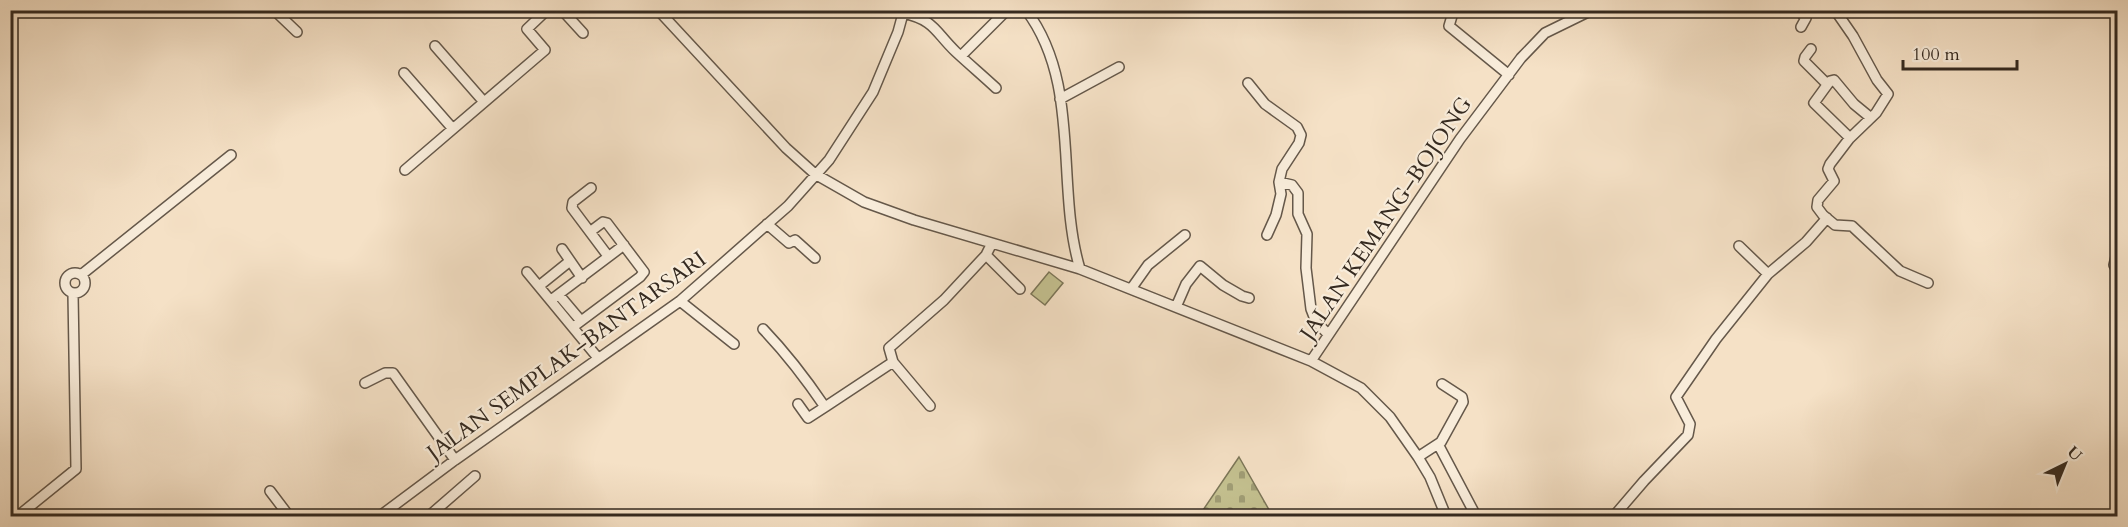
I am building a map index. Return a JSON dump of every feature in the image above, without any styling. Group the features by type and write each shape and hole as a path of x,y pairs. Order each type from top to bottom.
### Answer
{"street":[{"path":"274,10 297,32"},
{"path":"405,170 544,50 527,29 547,10"},
{"path":"562,10 583,33"},
{"name":"JALAN KEMANG–BOJONG","path":"658,10 775,136 815,174 864,202 914,220 1080,269 1311,361 1464,133 1526,52 1541,36 1592,10"},
{"path":"961,56 1008,10"},
{"path":"1026,10 1047,44 1056,72 1071,232 1080,269"},
{"path":"1446,10 1452,16 1449,26 1509,75"},
{"path":"1798,10 1806,18 1801,27"},
{"path":"1835,10 1853,36 1877,80 1888,92 1872,118 1850,138 1830,164 1828,169 1834,181 1817,202 1819,210 1838,226 1852,226 1898,269 1928,283"},
{"path":"904,12 929,22 996,88"},
{"name":"JALAN SEMPLAK–BANTARSARI","path":"380,516 454,460 680,301 788,206 830,160 873,92 904,12"},
{"path":"435,46 484,102"},
{"path":"1811,49 1804,61 1827,84"},
{"path":"1060,99 1119,67"},
{"path":"404,73 453,129"},
{"path":"1850,138 1814,103 1831,80 1834,80 1854,104 1872,118"},
{"path":"1248,83 1265,104 1298,127 1301,135 1299,143 1282,169 1279,182 1281,194 1276,215 1267,235"},
{"path":"81,275 231,155"},
{"path":"1279,182 1292,185 1298,193 1298,214 1307,234 1306,268 1311,309 1316,322 1328,334"},
{"path":"591,188 572,204 572,208 608,256"},
{"path":"1614,516 1688,435 1690,424 1676,397 1716,339 1768,274 1806,242 1827,218"},
{"path":"577,324 644,274 605,222 591,231"},
{"path":"767,224 789,243 795,240 815,258"},
{"path":"1131,289 1148,265 1185,236"},
{"path":"930,406 892,362 889,347 944,300 986,255 992,243"},
{"path":"555,298 624,245"},
{"path":"1739,246 1768,274"},
{"path":"562,249 582,278"},
{"path":"2118,249 2114,265 2118,272"},
{"path":"986,255 1020,289"},
{"path":"539,286 570,261"},
{"path":"1176,306 1186,284 1200,266 1224,285 1249,298"},
{"path":"527,272 539,286 555,298 577,324 598,358"},
{"path":"73,273 81,275 85,280 80,292 73,294 67,290 64,283 67,276 73,273"},
{"path":"18,516 76,469 73,294"},
{"path":"680,301 734,344"},
{"path":"763,329 787,354 825,407"},
{"path":"1311,361 1361,388 1390,417 1430,477 1446,516"},
{"path":"798,404 808,418 892,362"},
{"path":"365,382 385,373 393,373 454,460"},
{"path":"1418,457 1438,444 1447,433 1464,400 1442,384"},
{"path":"1438,444 1476,516"},
{"path":"429,516 475,476"},
{"path":"270,491 289,516"}],"green space":[{"path":"1049,272 1063,283 1045,305 1031,294"},
{"path":"1239,457 1272,515 1199,516"}]}
